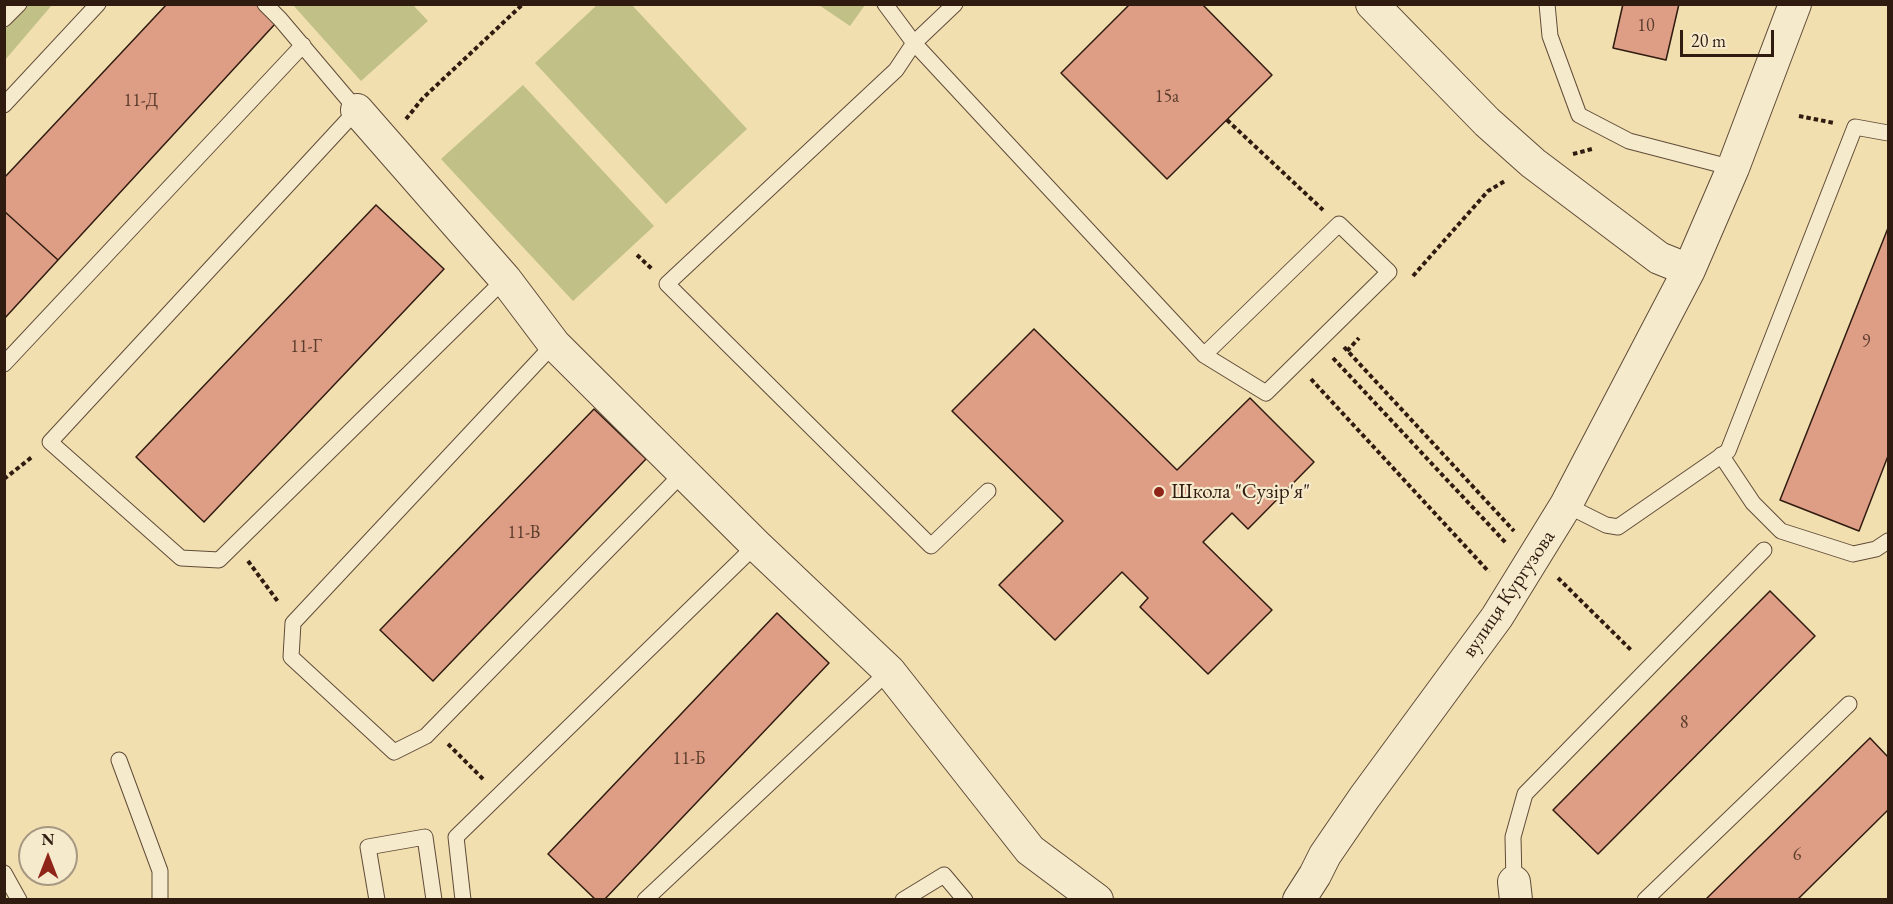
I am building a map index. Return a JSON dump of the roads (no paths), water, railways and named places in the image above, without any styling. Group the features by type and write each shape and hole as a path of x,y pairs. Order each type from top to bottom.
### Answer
{"street":[{"path":"1372,4 1487,122 1533,163 1659,258 1689,270"},
{"name":"вулиця Кургузова","path":"1299,900 1325,855 1364,798 1511,596 1523,551 1566,505 1689,270 1733,168 1795,4"},
{"path":"357,110 505,279 554,344 756,545 889,671 1029,850 1096,900"}],"lane":[{"path":"4,20 19,4"},
{"path":"4,105 98,4"},
{"path":"265,4 303,45 357,110 50,442 181,558 219,560 505,279"},
{"path":"885,4 914,43 1204,355 1266,393 1389,272 1339,224 1204,355"},
{"path":"955,4 914,43 896,69 667,284 931,546 988,491"},
{"path":"1547,4 1550,36 1579,115 1629,141 1733,168"},
{"path":"4,364 303,45"},
{"path":"1566,505 1606,525 1618,527 1728,451 1855,127 1888,134"},
{"path":"554,344 293,623 291,657 394,752 426,736 683,472"},
{"path":"1721,455 1753,503 1781,531 1853,554 1876,549 1888,541"},
{"path":"463,900 456,837 756,545"},
{"path":"1515,891 1513,837 1525,794 1764,550"},
{"path":"645,900 889,671"},
{"path":"1645,900 1849,704"},
{"path":"118,760 160,872 160,900"},
{"path":"377,900 368,847 425,837 434,900"},
{"path":"4,873 19,900"},
{"path":"903,900 944,875 965,900"}],"place":[{"name":"Школа \"Сузір'я\"","path":"1159,492"}]}
